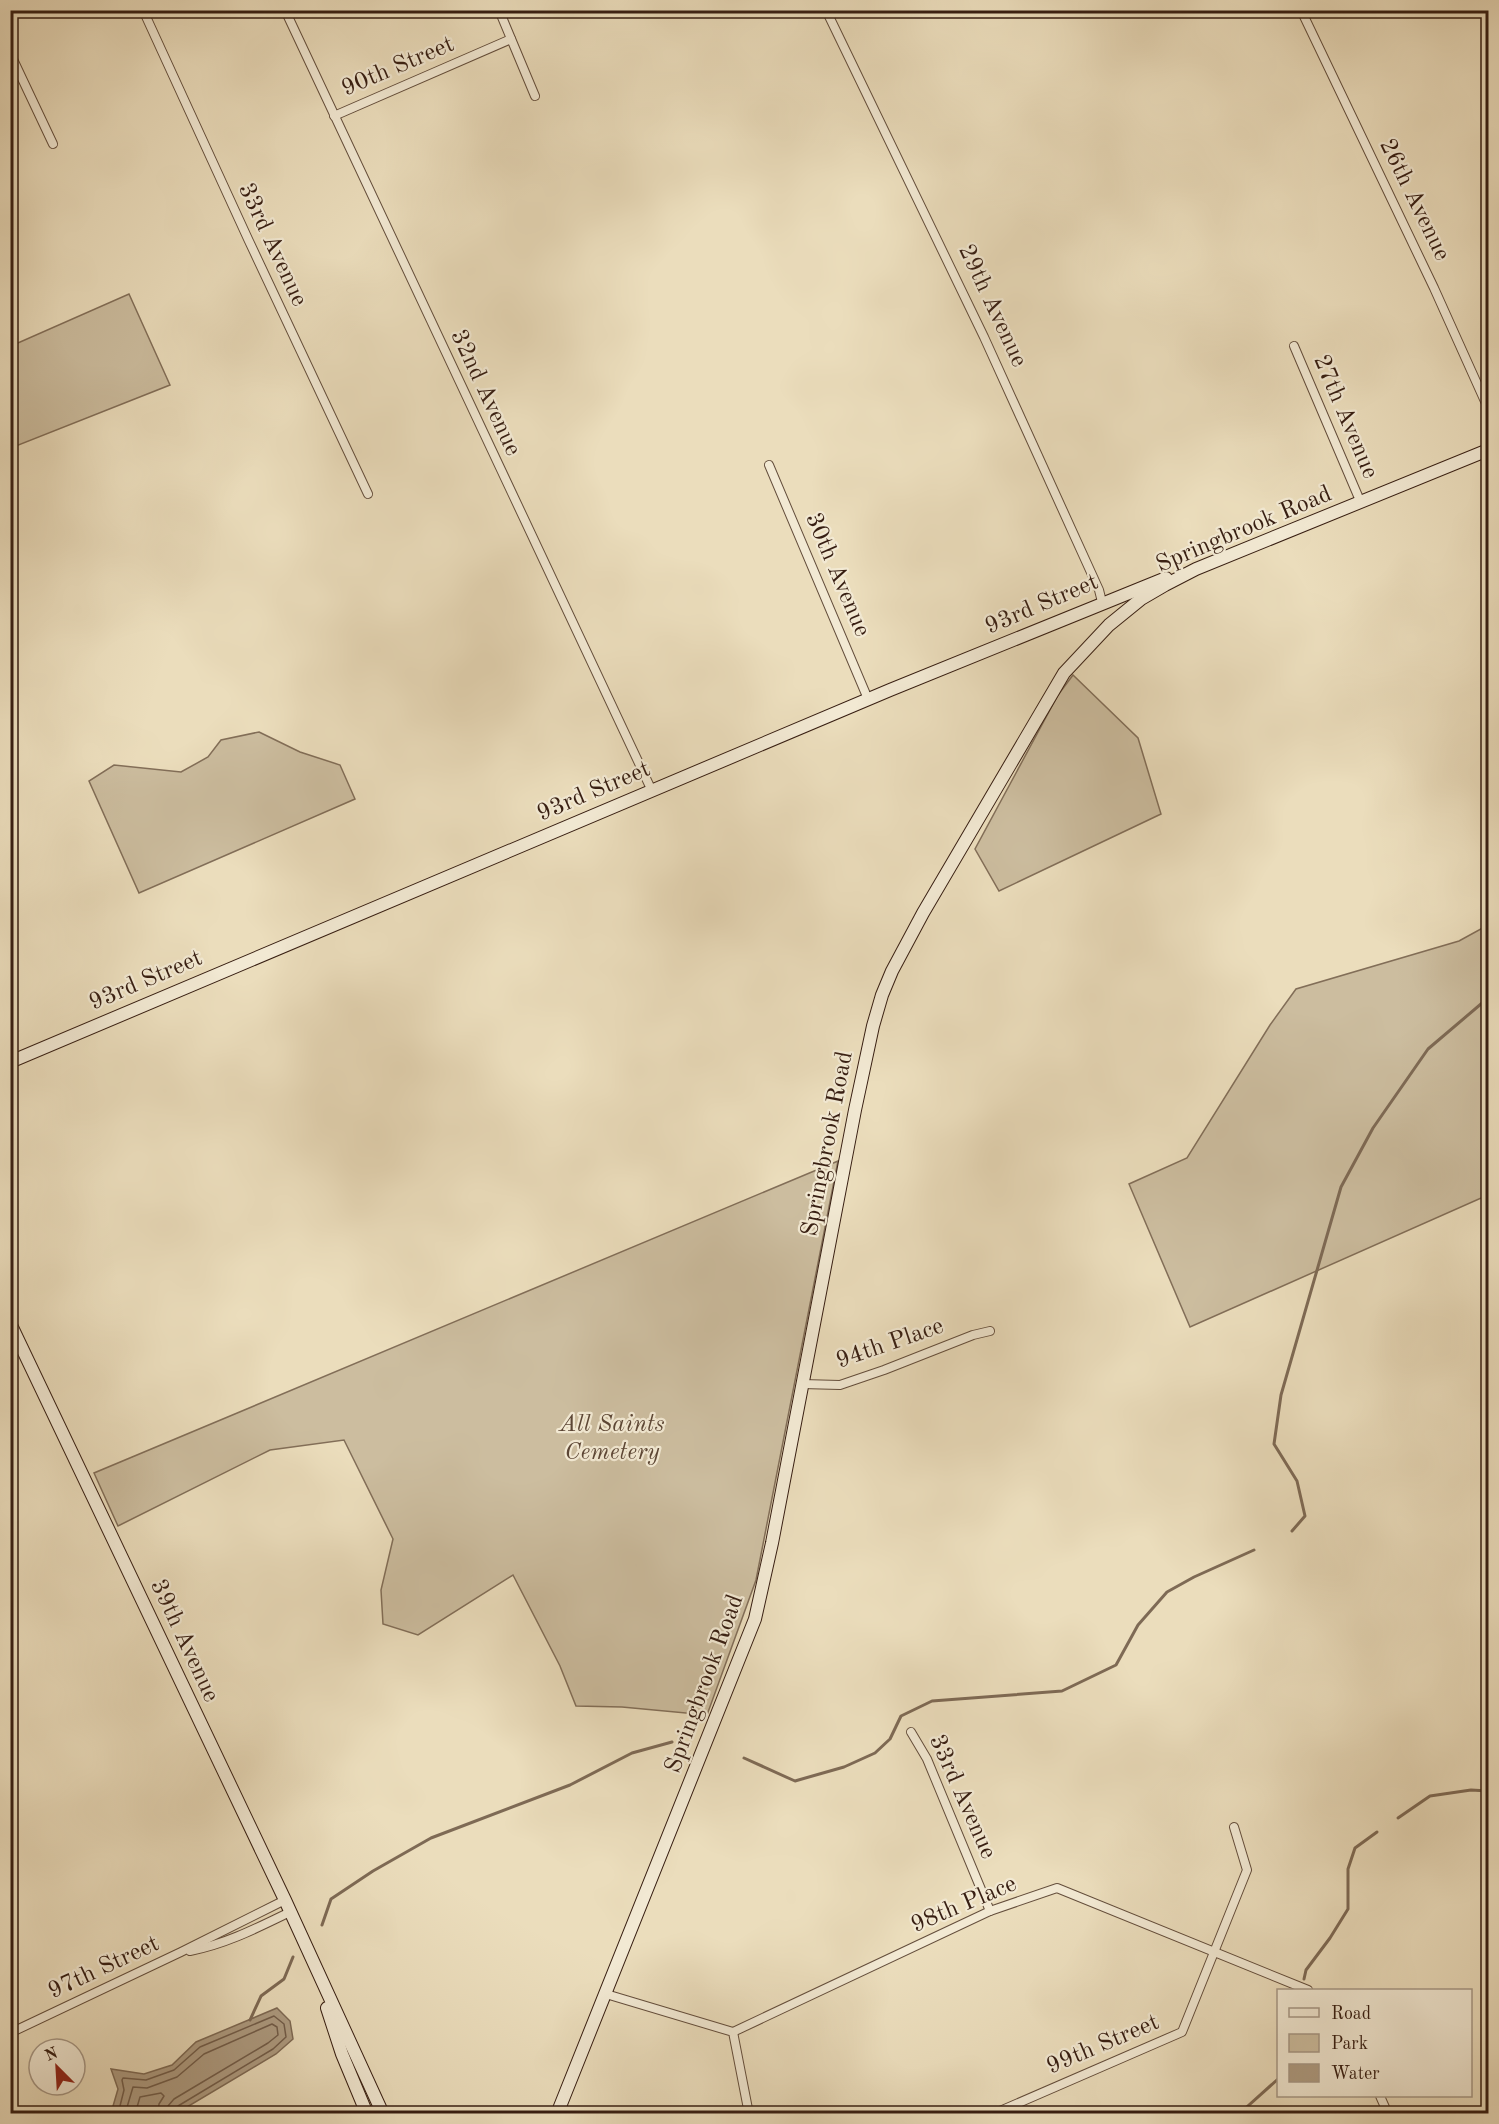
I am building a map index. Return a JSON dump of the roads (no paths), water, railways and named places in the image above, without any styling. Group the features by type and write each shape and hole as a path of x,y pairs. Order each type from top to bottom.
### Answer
{"street":[{"name":"33rd Avenue","path":"143,10 368,494"},
{"name":"32nd Avenue","path":"285,10 652,791"},
{"path":"499,10 535,96"},
{"name":"29th Avenue","path":"826,10 984,338 1099,590 1109,625"},
{"name":"26th Avenue","path":"1301,10 1434,288 1488,408"},
{"name":"90th Street","path":"334,116 511,39"},
{"path":"10,53 53,144"},
{"name":"27th Avenue","path":"1294,346 1361,502"},
{"name":"Springbrook Road","path":"557,2114 755,1619 772,1543 873,1026 892,971 923,913 1052,693 1078,657 1109,625 1141,599 1196,569 1488,450"},
{"name":"30th Avenue","path":"769,465 868,699"},
{"name":"93rd Street","path":"10,1062 868,699 1102,602 1176,574 1196,569"},
{"name":"39th Avenue","path":"10,1323 287,1906 383,2114"},
{"name":"94th Place","path":"802,1384 840,1385 973,1335 990,1331"},
{"name":"33rd Avenue","path":"911,1732 927,1759 990,1911"},
{"name":"99th Street","path":"993,2114 1182,2032 1247,1870 1234,1827"},
{"name":"98th Place","path":"733,2032 990,1911 1057,1888 1215,1951"},
{"name":"97th Street","path":"10,2034 181,1952 287,1906"},
{"path":"1215,1951 1306,1989"},
{"name":"39th Avenue","path":"320,1978 323,1996 342,2054 367,2114"},
{"path":"606,1994 733,2032 749,2114"},
{"path":"1380,2097 1388,2114"}],"water":[{"path":"277,2008 290,2021 293,2039 276,2054 177,2113 111,2113 118,2089 111,2069 144,2074 172,2065 196,2042"}],"waterway":[{"path":"1292,1531 1305,1516 1297,1481 1274,1444 1281,1395 1341,1187 1373,1128 1428,1049 1488,998"},
{"path":"744,1758 795,1781 844,1767 875,1753 890,1739 901,1716 932,1701 1062,1691 1116,1665 1138,1625 1167,1592 1254,1550"},
{"path":"322,1925 331,1899 373,1871 431,1838 570,1785 632,1753 672,1742"},
{"path":"1398,1818 1430,1796 1471,1790 1488,1791"},
{"path":"1304,1979 1306,1970 1348,1909 1348,1869 1355,1848 1377,1832"},
{"path":"250,2020 261,1996 284,1979 293,1957"},
{"path":"1239,2114 1277,2080"}],"park label":[{"name":"All Saints Cemetery","path":"612,1439"}]}
